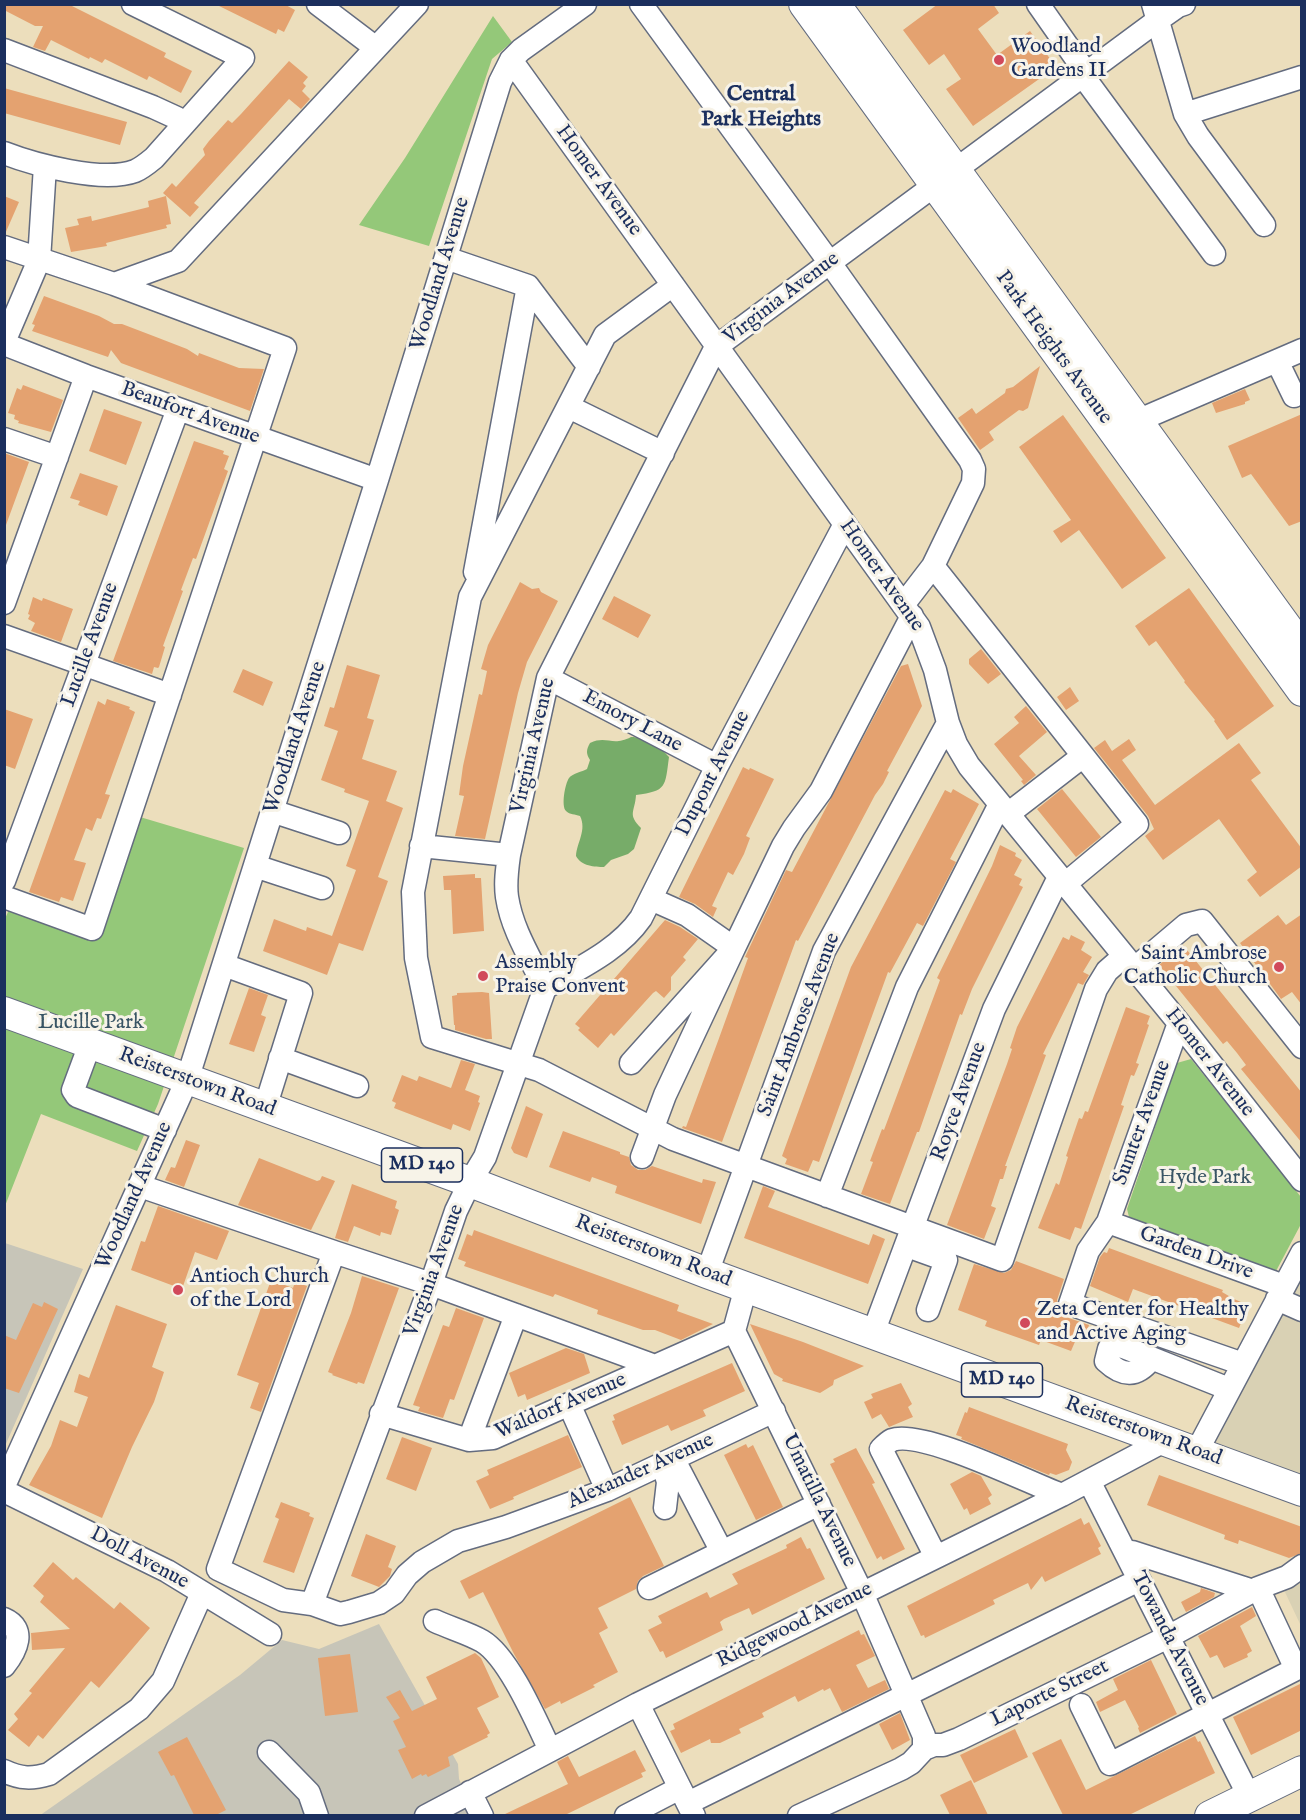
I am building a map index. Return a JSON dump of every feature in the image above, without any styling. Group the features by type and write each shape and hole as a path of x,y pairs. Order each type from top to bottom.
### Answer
{"main road":[{"name":"Park Heights Avenue","path":"804,4 1137,421 1265,620 1302,691"},
{"name":"Park Heights Avenue","path":"835,4 945,178 1265,620 1302,648"},
{"name":"Reisterstown Road","path":"4,1012 470,1182 707,1273 1302,1491"},
{"path":"1210,1815 1302,1771"}],"street":[{"path":"4,153 45,166 104,175 133,172 154,158 243,58 133,4"},
{"path":"318,4 376,48"},
{"path":"114,284 177,261 417,4"},
{"name":"Woodland Avenue","path":"4,1486 187,1080 501,82 511,60 521,50 585,4"},
{"path":"641,4 830,263 970,460 974,469 973,483 933,566 907,610 821,791 783,846 665,1095 642,1156"},
{"path":"1038,4 1085,75 1214,254"},
{"name":"Virginia Avenue","path":"312,1604 456,1211 485,1157 545,988 511,914 506,879 509,855 548,678 717,347 1085,75 1155,12 1185,4"},
{"path":"1155,12 1185,114 1198,136 1264,225"},
{"path":"4,50 153,107 177,118 183,124"},
{"name":"Homer Avenue","path":"511,60 919,627 928,648 948,723 956,744 969,766 1179,1023 1302,1180"},
{"path":"1185,114 1302,77"},
{"path":"4,343 39,260 45,166"},
{"path":"4,247 114,284 285,348 92,929 4,897"},
{"path":"446,258 528,286 589,367"},
{"path":"470,597 605,335 673,285"},
{"path":"528,286 414,892 416,958 432,1037 539,1070 673,1139 827,1196 910,1237 946,1260 928,1310"},
{"name":"Beaufort Avenue","path":"4,343 86,376 377,480"},
{"path":"1137,421 1302,350"},
{"path":"1277,361 1294,396"},
{"path":"4,603 86,376"},
{"path":"569,407 663,453"},
{"name":"Lucille Avenue","path":"4,881 177,409"},
{"path":"4,440 57,457"},
{"name":"Dupont Avenue","path":"545,988 601,956 633,930 845,524"},
{"path":"933,566 1137,824 1062,881"},
{"path":"4,636 170,695"},
{"name":"Emory Lane","path":"548,678 717,766"},
{"name":"Saint Ambrose Avenue","path":"707,1273 824,951 948,723"},
{"path":"827,1196 907,987 1004,809 1083,756"},
{"path":"272,811 339,833"},
{"path":"421,846 509,855"},
{"path":"255,866 322,888"},
{"name":"Royce Avenue","path":"873,1333 994,1009 1062,881"},
{"path":"651,899 687,915 734,948"},
{"path":"910,1237 1002,1260 1096,989 1107,971 1128,963 1186,925 1202,921 1302,1047"},
{"path":"631,1063 734,948"},
{"path":"224,965 302,993 265,1108"},
{"name":"Sumter Avenue","path":"1179,1023 1108,1222 1088,1251 1070,1304 1243,1364"},
{"path":"90,1044 74,1083 73,1090 77,1096 165,1130"},
{"path":"280,1058 357,1086"},
{"path":"140,1186 431,1284 655,1366"},
{"name":"Garden Drive","path":"1108,1222 1280,1292 1302,1310"},
{"name":"Alexander Avenue","path":"334,1252 218,1569 283,1600 312,1604 340,1614 379,1603 394,1593 407,1575 422,1562 446,1547 608,1490 774,1411"},
{"path":"1197,1451 1302,1253"},
{"path":"735,1331 746,1287"},
{"path":"469,1440 516,1315"},
{"name":"Waldorf Avenue","path":"381,1414 469,1440 493,1438 735,1331"},
{"name":"Umatilla Avenue","path":"735,1331 862,1593 924,1736 924,1749"},
{"path":"1151,1359 1229,1389"},
{"path":"570,1404 608,1490"},
{"path":"936,1557 881,1449 892,1440 924,1442 973,1458 1062,1495"},
{"name":"Ridgewood Avenue","path":"426,1815 638,1704 1062,1495 1166,1440"},
{"path":"665,1508 669,1462"},
{"path":"669,1462 722,1552"},
{"name":"Towanda Avenue","path":"1089,1481 1249,1796"},
{"name":"Doll Avenue","path":"4,1491 167,1571 270,1634"},
{"path":"650,1588 819,1504"},
{"path":"1081,1705 1110,1764 1296,1669 1256,1590 1132,1552"},
{"name":"Laporte Street","path":"799,1815 901,1769 911,1763 924,1749 959,1739 1168,1637 1256,1590 1287,1577 1302,1566"},
{"path":"626,1815 687,1802 1139,1580"},
{"path":"4,1771 32,1779 49,1774 140,1709 163,1681 202,1593"},
{"path":"4,1618 15,1627 18,1635 18,1646 4,1666"},
{"path":"435,1622 483,1642 496,1653 508,1670 550,1750"},
{"path":"638,1704 687,1802"},
{"path":"269,1752 309,1793 317,1815"},
{"path":"470,1792 482,1815"}],"shaded area":[{"path":"5,1243 83,1269 5,1446"},
{"path":"1301,1254 1301,1493 1196,1455"},
{"path":"1301,1567 1301,1626 1284,1590"},
{"path":"379,1624 458,1764 459,1779 476,1815 39,1816 240,1675 282,1640 319,1649"}],"green space":[{"path":"493,16 512,42 492,59 429,246 359,225 405,158"},
{"path":"631,737 652,743 669,757 665,781 663,786 654,792 636,795 633,816 641,828 634,849 628,854 611,860 604,867 588,865 576,856 582,821 580,816 566,811 564,800 566,785 571,776 587,769 590,760 587,750 590,743 601,740 619,741"},
{"name":"Lucille Park","path":"140,817 244,848 158,1104 137,1151 41,1114 5,1206 4,921 11,905 99,937 125,867"},
{"name":"Hyde Park","path":"1191,1059 1301,1197 1301,1224 1275,1273 1129,1217 1127,1209 1177,1063"}],"building":[{"path":"4,4 68,4 166,53 164,57 192,71 181,93 149,76 147,80 105,59 102,63 90,57 89,59 51,40 45,51 33,47 43,26 35,26 4,10"},
{"path":"215,4 284,4 295,10 284,32 278,29 276,34"},
{"name":"Woodland Gardens II","path":"938,4 993,4 999,13 978,29 997,55 1030,31 1056,67 973,126 946,89 961,79 944,54 929,65 903,30"},
{"path":"289,61 308,77 303,83 306,86 302,91 310,99 301,109 289,99 194,203 199,207 190,217 163,193 172,183 176,187 205,155 203,149 209,141 228,120 232,123 241,114"},
{"path":"4,88 127,122 120,145 4,113"},
{"path":"4,196 19,202 5,234 4,234"},
{"path":"166,196 171,224 166,225 167,228 106,243 107,246 71,252 65,228 79,225 77,219 91,216 92,221 149,207 148,201"},
{"path":"44,296 99,316 114,324 122,324 187,349 198,356 199,353 239,368 264,369 250,411 121,363 111,350 108,357 32,331 35,325 32,324"},
{"path":"1040,366 1028,408 1023,411 1019,410 989,432 994,440 980,450 958,418 972,408 976,414 1005,393 1006,389 1013,387"},
{"path":"23,385 63,400 51,432 18,423 19,421 14,419 15,415 8,413 17,388 21,390"},
{"path":"1245,389 1250,400 1245,404 1216,413 1212,403"},
{"path":"104,409 142,422 126,465 89,451"},
{"path":"1302,414 1302,521 1289,526 1251,474 1242,478 1228,446"},
{"path":"1063,415 1166,558 1122,589 1079,530 1061,543 1053,531 1071,520 1019,447"},
{"path":"194,441 224,451 223,454 229,456 224,469 228,471 196,559 193,558 181,590 183,591 163,646 165,647 159,667 154,667 152,674 113,661"},
{"path":"4,453 29,462 6,525 4,524"},
{"path":"80,473 118,486 107,516 78,505 80,501 70,498"},
{"path":"520,582 532,589 539,588 541,592 558,601 527,662 485,839 455,836 464,796 459,795 463,766 479,694 482,695 487,671 481,669 488,645"},
{"path":"1189,588 1274,706 1227,740 1215,720 1184,682 1156,641 1149,646 1135,626"},
{"path":"614,596 651,615 638,638 602,619"},
{"path":"33,597 42,601 43,598 73,609 61,642 31,631 35,623 28,619 30,615 28,614"},
{"path":"981,649 1001,674 988,684 969,664 969,659"},
{"path":"908,664 922,706 887,771 889,772 883,784 798,941 796,940 722,1142 682,1128 686,1127 718,1041 748,958 745,957 786,870 792,872 901,666"},
{"path":"347,665 380,675 367,718 374,720 362,759 397,771 386,801 403,808 378,877 388,881 363,951 339,943 327,975 263,951 274,919 306,931 307,927 332,936 356,870 346,866 369,801 321,780 338,731 324,726 330,707 334,708"},
{"path":"243,669 273,682 263,706 233,692"},
{"path":"1070,687 1079,701 1066,710 1057,697"},
{"path":"107,699 130,707 129,709 135,712 105,794 110,795 101,819 97,818 92,831 86,828 74,860 86,863 73,901 61,897 59,902 29,892 98,701 105,705"},
{"path":"1026,706 1047,732 1019,756 1036,775 1024,785 1021,781 1023,780 994,744 1019,723 1014,717"},
{"path":"4,709 33,719 15,769 4,765"},
{"path":"1129,739 1136,750 1122,760 1155,805 1239,743 1261,773 1251,780 1302,849 1302,866 1260,897 1247,880 1257,872 1219,819 1163,860 1145,836 1154,829 1148,816 1094,748 1105,740 1112,751"},
{"path":"743,767 774,779 746,836 750,838 744,854 733,875 728,872 712,906 717,908 713,917 695,904 679,897"},
{"path":"953,789 979,804 950,859 956,862 923,926 917,923 890,973 888,972 819,1162 813,1160 808,1172 785,1164 787,1159 782,1156 851,967 945,790 951,793"},
{"path":"1062,789 1101,837 1076,857 1037,809"},
{"path":"1000,845 1016,853 1015,856 1022,860 1014,875 1022,879 1019,885 1023,887 972,989 962,1015 960,1014 919,1132 917,1132 890,1204 861,1194 873,1162 870,1161 882,1129 884,1130 940,980 937,978"},
{"path":"475,874 475,878 481,878 484,931 453,934 451,890 444,890 443,876"},
{"name":"Saint Ambrose Catholic Church","path":"1302,914 1302,1005 1292,992 1281,999 1240,943 1278,915 1286,925"},
{"path":"665,920 698,939 683,957 686,960 671,977 671,990 664,998 656,991 653,993 614,1036 611,1033 598,1048 578,1030 580,1028 575,1024"},
{"path":"1071,935 1085,942 1081,950 1092,957 1083,972 1089,975 1083,985 1078,983 1043,1054 1046,1055 1005,1166 1007,1166 1003,1179 1000,1179 991,1206 996,1208 984,1239 947,1225 1007,1064 1017,1027 1063,937 1069,940"},
{"path":"1183,945 1302,1093 1302,1143 1241,1069 1246,1065 1237,1053 1227,1041 1223,1044 1159,965"},
{"path":"249,988 268,995 261,1015 266,1017 254,1052 229,1044"},
{"path":"457,993 489,993 492,1039 455,1030 452,996"},
{"path":"1126,1007 1150,1016 1147,1024 1149,1025 1136,1063 1139,1064 1134,1076 1131,1075 1121,1105 1124,1106 1081,1229 1075,1227 1070,1240 1038,1228 1056,1183 1059,1185 1079,1118 1082,1119 1085,1111 1088,1112"},
{"path":"461,1060 475,1064 465,1090 480,1096 478,1102 480,1103 470,1131 453,1124 451,1130 394,1108 396,1103 392,1101 402,1075 417,1081 419,1076 451,1088"},
{"path":"526,1106 543,1114 527,1158 514,1153 511,1148"},
{"path":"563,1131 620,1152 629,1157 631,1165 638,1170 645,1170 652,1166 702,1183 703,1179 716,1182 701,1224 615,1193 617,1186 592,1177 590,1182 549,1167"},
{"path":"186,1140 200,1145 184,1187 165,1180 171,1167 175,1168"},
{"path":"259,1158 317,1181 322,1176 335,1181 311,1230 238,1205"},
{"path":"352,1184 397,1201 395,1208 399,1210 391,1235 381,1232 380,1236 354,1226 348,1242 335,1238"},
{"path":"763,1186 775,1191 768,1207 869,1245 873,1234 885,1239 868,1284 744,1238"},
{"path":"158,1206 229,1231 217,1260 195,1252 182,1289 131,1270 141,1241 145,1242"},
{"path":"474,1230 679,1305 677,1311 713,1324 681,1340 655,1330 643,1330 597,1314 598,1310 555,1294 553,1297 464,1266 466,1262 458,1259 467,1234 472,1236"},
{"path":"1109,1248 1223,1290 1222,1292 1248,1305 1239,1328 1133,1289 1128,1302 1090,1286 1100,1257 1104,1252 1107,1253"},
{"path":"1016,1261 1064,1279 1057,1300 1059,1312 1066,1317 1089,1325 1084,1340 1077,1337 1071,1351 1041,1340 1039,1345 985,1326 987,1321 958,1310 974,1264 1004,1273 1011,1270"},
{"path":"362,1276 399,1288 364,1384 358,1382 357,1384 328,1372 351,1313"},
{"path":"271,1280 293,1288 295,1282 307,1286 261,1412 250,1408 259,1383 237,1375"},
{"path":"44,1302 58,1309 19,1393 4,1388 4,1335 16,1340 33,1303 42,1307"},
{"path":"116,1305 167,1324 152,1367 164,1372 154,1402 102,1518 29,1485 51,1446 60,1420 77,1427 88,1397 74,1392 79,1374 89,1378"},
{"path":"456,1308 484,1318 454,1400 450,1399 443,1418 418,1411 420,1407 413,1405 443,1325 449,1327"},
{"path":"750,1324 864,1366 834,1380 833,1385 820,1393 782,1381 783,1379 774,1374"},
{"path":"566,1348 584,1354 590,1373 527,1400 525,1394 518,1397 509,1373"},
{"path":"732,1363 745,1391 703,1410 706,1416 671,1431 668,1425 622,1445 612,1421 615,1420 613,1415"},
{"path":"901,1383 912,1404 908,1407 913,1417 889,1427 881,1414 872,1419 864,1402 873,1398 871,1394"},
{"path":"969,1407 1068,1444 1066,1450 1072,1462 1069,1470 1049,1475 961,1439 962,1437 956,1435"},
{"path":"568,1435 582,1467 490,1509 476,1481 489,1475 487,1470"},
{"path":"402,1437 432,1448 416,1491 386,1479"},
{"path":"746,1444 748,1448 753,1445 783,1507 756,1520 724,1455"},
{"path":"856,1448 875,1483 872,1484 905,1549 883,1560 881,1556 877,1559 830,1464 835,1462 833,1459"},
{"path":"972,1472 981,1476 992,1495 988,1498 991,1504 970,1515 967,1508 964,1510 950,1484"},
{"path":"1159,1475 1302,1527 1302,1553 1289,1558 1239,1540 1238,1544 1224,1539 1225,1535 1147,1505"},
{"path":"630,1497 664,1566 643,1576 638,1581 636,1589 598,1608 608,1628 599,1633 618,1672 593,1685 595,1687 561,1704 560,1701 545,1709 483,1592 469,1599 460,1581"},
{"path":"281,1502 310,1513 309,1516 314,1518 294,1573 263,1562 279,1519 275,1517"},
{"path":"1081,1518 1084,1525 1089,1522 1101,1546 1098,1548 1101,1554 1045,1582 1042,1576 1031,1590 1028,1583 993,1600 995,1604 983,1610 925,1638 924,1635 921,1636 907,1606"},
{"path":"366,1534 396,1546 388,1567 392,1569 390,1576 379,1587 351,1576"},
{"path":"801,1537 807,1549 810,1548 825,1579 752,1615 749,1608 724,1619 720,1622 723,1630 666,1658 663,1651 660,1652 648,1630 662,1623 658,1616 707,1592 710,1598 738,1584 732,1574 787,1548 786,1545"},
{"path":"53,1562 73,1580 76,1577 114,1609 120,1602 150,1628 99,1688 91,1681 43,1739 38,1735 29,1747 8,1730 18,1719 14,1714 32,1693 29,1691 65,1648 32,1650 31,1633 70,1629 40,1602 44,1596 33,1586"},
{"path":"1201,1588 1215,1593 1214,1597 1186,1612 1181,1602 1200,1592"},
{"path":"1252,1607 1256,1616 1240,1626 1252,1651 1247,1654 1248,1657 1224,1668 1217,1655 1210,1658 1198,1636"},
{"path":"859,1630 861,1635 864,1634 875,1656 856,1665 868,1688 885,1680 889,1689 842,1712 830,1688 824,1691 823,1689 798,1702 795,1696 762,1713 764,1717 739,1729 741,1733 720,1743 711,1743 710,1739 681,1753 670,1731 675,1729 673,1724"},
{"path":"475,1653 481,1658 499,1697 477,1708 490,1733 488,1737 448,1757 450,1766 428,1777 426,1774 422,1776 421,1774 412,1779 398,1750 406,1747 393,1721 400,1718 386,1697 400,1690 412,1711 437,1699 426,1677"},
{"path":"350,1654 358,1712 325,1716 318,1658"},
{"path":"1151,1660 1177,1714 1140,1733 1125,1700 1100,1712 1096,1702 1118,1690 1113,1679"},
{"path":"1302,1683 1302,1730 1251,1755 1233,1717"},
{"path":"900,1713 910,1740 892,1750 879,1724"},
{"path":"1015,1729 1028,1757 974,1783 960,1755"},
{"path":"1195,1736 1198,1742 1200,1741 1215,1773 1129,1815 1063,1815 1032,1753 1061,1739 1086,1790"},
{"path":"187,1737 226,1810 216,1815 194,1815 174,1775 171,1776 158,1752"},
{"path":"635,1750 646,1771 641,1773 643,1777 565,1815 503,1815 568,1784 557,1762 568,1756 579,1777"},
{"path":"971,1780 988,1815 950,1815 940,1795"}],"place":[{"name":"Woodland Gardens II","path":"999,60"},
{"name":"Saint Ambrose Catholic Church","path":"1279,967"},
{"name":"Assembly Praise Convent","path":"483,976"},
{"name":"Antioch Church of the Lord","path":"178,1290"},
{"name":"Zeta Center for Healthy and Active Aging","path":"1025,1323"}],"district":[{"name":"Central Park Heights","path":"761,108"}]}
